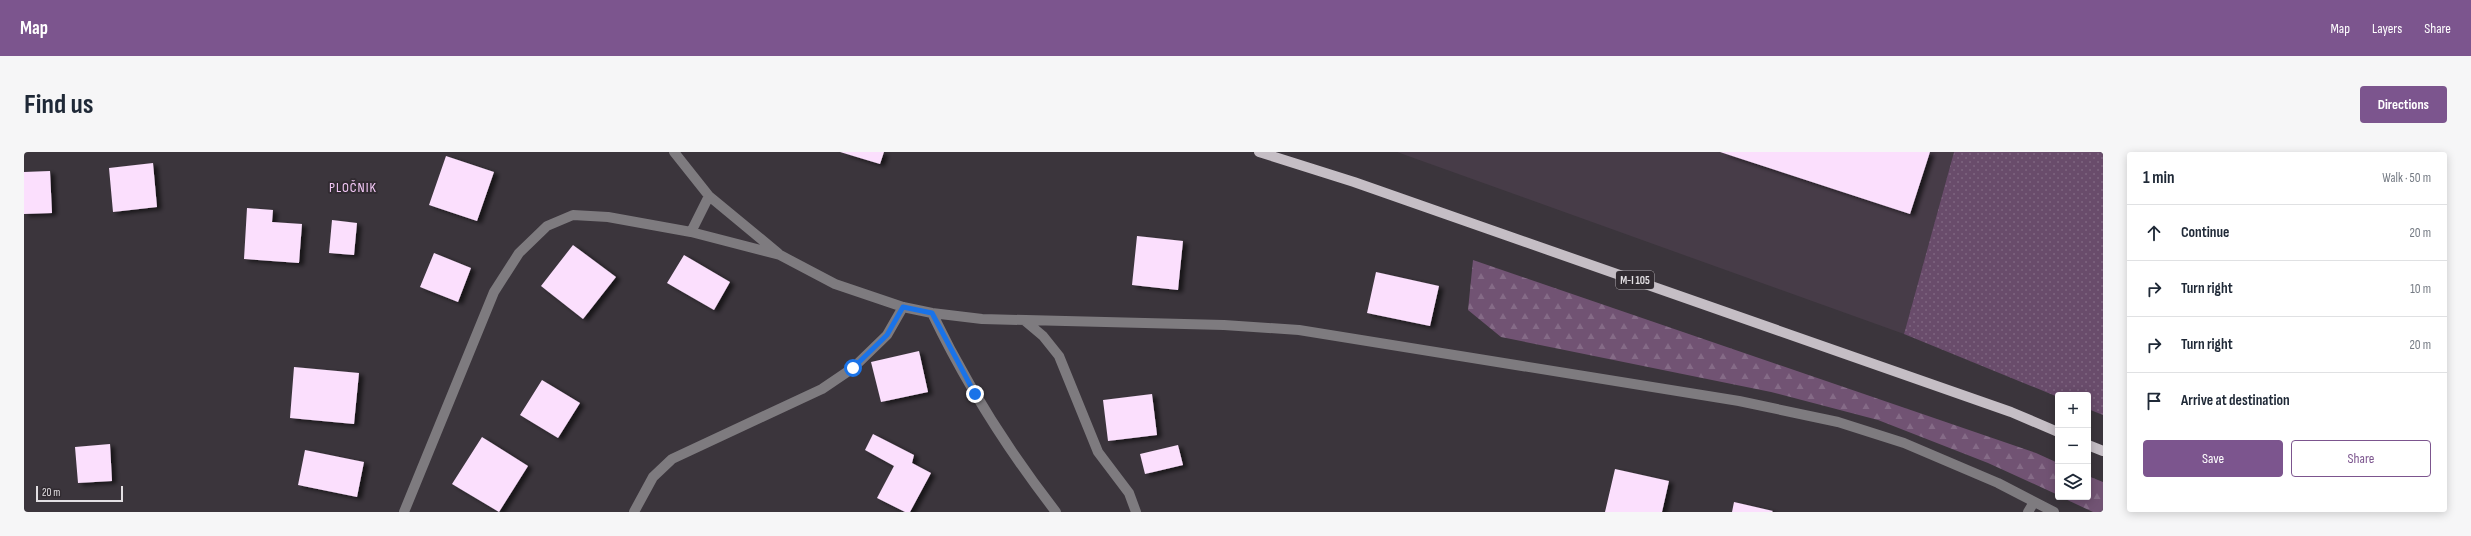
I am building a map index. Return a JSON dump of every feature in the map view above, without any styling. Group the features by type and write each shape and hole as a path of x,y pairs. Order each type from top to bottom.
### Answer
{"main road":[{"name":"M-I 105","path":"1259,152 1354,182 1996,406 2055,431"},
{"path":"2091,445 2103,451"}],"street":[{"path":"674,152 709,196 780,255 835,284 903,307 932,313 982,319 1224,325 1299,330 1739,401 1838,422 1904,443 1998,483 2054,512"},
{"path":"691,232 709,196"},
{"path":"404,512 494,292 519,253 547,226 573,215 608,218 691,232 780,255"},
{"path":"634,512 653,477 672,459 822,389 853,368 887,335 903,307"},
{"path":"932,313 975,394 1030,478 1056,512"},
{"path":"1024,320 1043,336 1059,356 1098,452 1129,492 1136,512"},
{"path":"2028,512 2034,502"}],"shaded area":[{"path":"1397,152 1954,152 1904,334"},
{"path":"1954,152 2103,152 2103,415 2091,410 2091,392 2055,392 2055,396 1904,334"}],"green space":[{"path":"1473,260 2036,453 2055,462 2055,494 1988,463 1878,420 1771,392 1501,337 1468,310"},
{"path":"2091,477 2103,482 2103,512 2093,512 2067,500 2091,500"}],"building":[{"path":"840,152 884,152 880,164"},
{"path":"1720,152 1930,152 1910,214"},
{"path":"446,156 494,172 477,221 429,205"},
{"path":"153,163 157,207 113,212 109,168"},
{"path":"50,171 52,213 24,214 24,172"},
{"path":"247,208 273,210 272,222 302,224 299,263 244,259"},
{"path":"332,220 357,223 354,255 329,253"},
{"path":"1137,236 1183,241 1178,290 1132,285"},
{"path":"573,245 616,277 583,319 541,286"},
{"path":"434,253 471,268 458,302 420,287"},
{"path":"684,255 730,282 714,310 667,283"},
{"path":"1376,272 1439,286 1430,326 1367,313"},
{"path":"919,351 928,392 881,402 871,362"},
{"path":"294,367 359,373 354,424 290,418"},
{"path":"542,380 580,403 558,438 520,415"},
{"path":"1152,394 1157,435 1108,441 1103,400"},
{"path":"873,434 914,455 912,463 931,473 910,512 905,512 877,498 894,466 865,450"},
{"path":"482,437 528,466 499,512 452,484"},
{"path":"110,444 112,481 78,483 75,447"},
{"path":"1178,445 1183,465 1145,474 1140,454"},
{"path":"305,450 364,462 357,497 298,485"},
{"path":"1615,469 1669,481 1662,512 1605,512"},
{"path":"1734,502 1773,511 1732,512"}],"district":[{"name":"PLOČNIK","path":"353,187"}],"route":[{"path":"853,368 887,335 903,307 932,313 947,344 975,394"}]}
